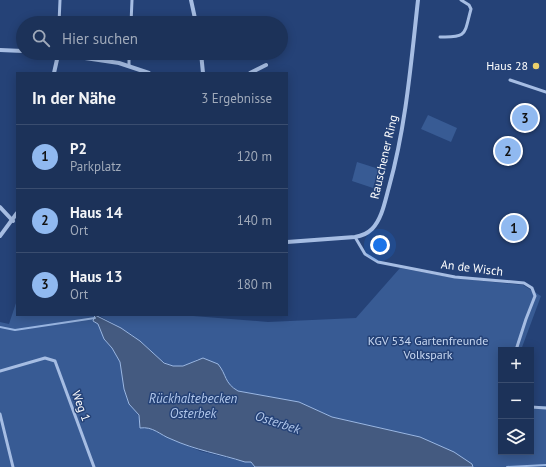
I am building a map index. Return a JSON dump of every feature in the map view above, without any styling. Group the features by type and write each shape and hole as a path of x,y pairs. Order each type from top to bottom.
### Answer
{"street":[{"path":"191,0 194,16"},
{"name":"Rauschener Ring","path":"288,242 364,235 370,231 377,221 385,203 394,170 406,102 418,0"},
{"path":"0,50 16,51"},
{"path":"54,72 57,60"},
{"path":"103,60 146,72"},
{"path":"202,60 203,72"},
{"path":"252,72 266,65"},
{"path":"0,207 13,221"},
{"path":"0,236 13,221 16,215"}],"lane":[{"path":"59,16 60,0"},
{"path":"131,16 132,0"},
{"path":"440,36 459,37 462,35 471,9 470,5 461,0"},
{"path":"128,60 128,66"},
{"path":"510,80 546,92"},
{"name":"An de Wisch","path":"355,237 365,254 378,262 455,277 524,283 532,288 535,296 517,347"},
{"name":"Weg 1","path":"0,371 45,358 55,361 94,467"},
{"path":"534,407 546,408"},
{"path":"0,414 13,467"}],"green space":[{"path":"428,115 457,128 451,142 421,129"},
{"path":"357,162 379,169 373,188 352,181"},
{"name":"KGV 534 Gartenfreunde Volkspark","path":"400,268 454,278 523,285 541,296 522,347 498,347 498,455 534,455 534,406 546,406 546,467 473,467 472,464 420,437 332,417 299,402 238,391 227,381 221,368 198,359 188,364 172,366 160,359 135,337 100,316 193,316 268,322 356,318"},
{"path":"16,303 16,316 95,316 93,321 98,324 104,339 112,348 120,362 124,389 129,404 136,411 144,427 154,429 171,439 200,451 245,462 251,462 255,467 0,467 0,322 9,324"}],"water":[{"name":"Rückhaltebecken Osterbek","path":"95,316 97,316 121,328 140,341 164,363 173,366 183,366 203,358 218,364 230,385 238,391 299,402 332,417 420,437 454,452 472,464 473,467 255,467 251,462 245,462 198,449 180,443 149,428 140,428 139,415 129,404 124,389 120,362 112,348 104,339 98,324 93,321"}],"waterway":[{"name":"Osterbek","path":"0,327 15,330 95,318"},
{"name":"Osterbek","path":"507,467 546,465"}],"place":[{"name":"Haus 28","path":"536,66"},
{"name":"Haus 13","path":"525,118"},
{"name":"Haus 14","path":"508,151"},
{"name":"P2","path":"514,228"}]}
